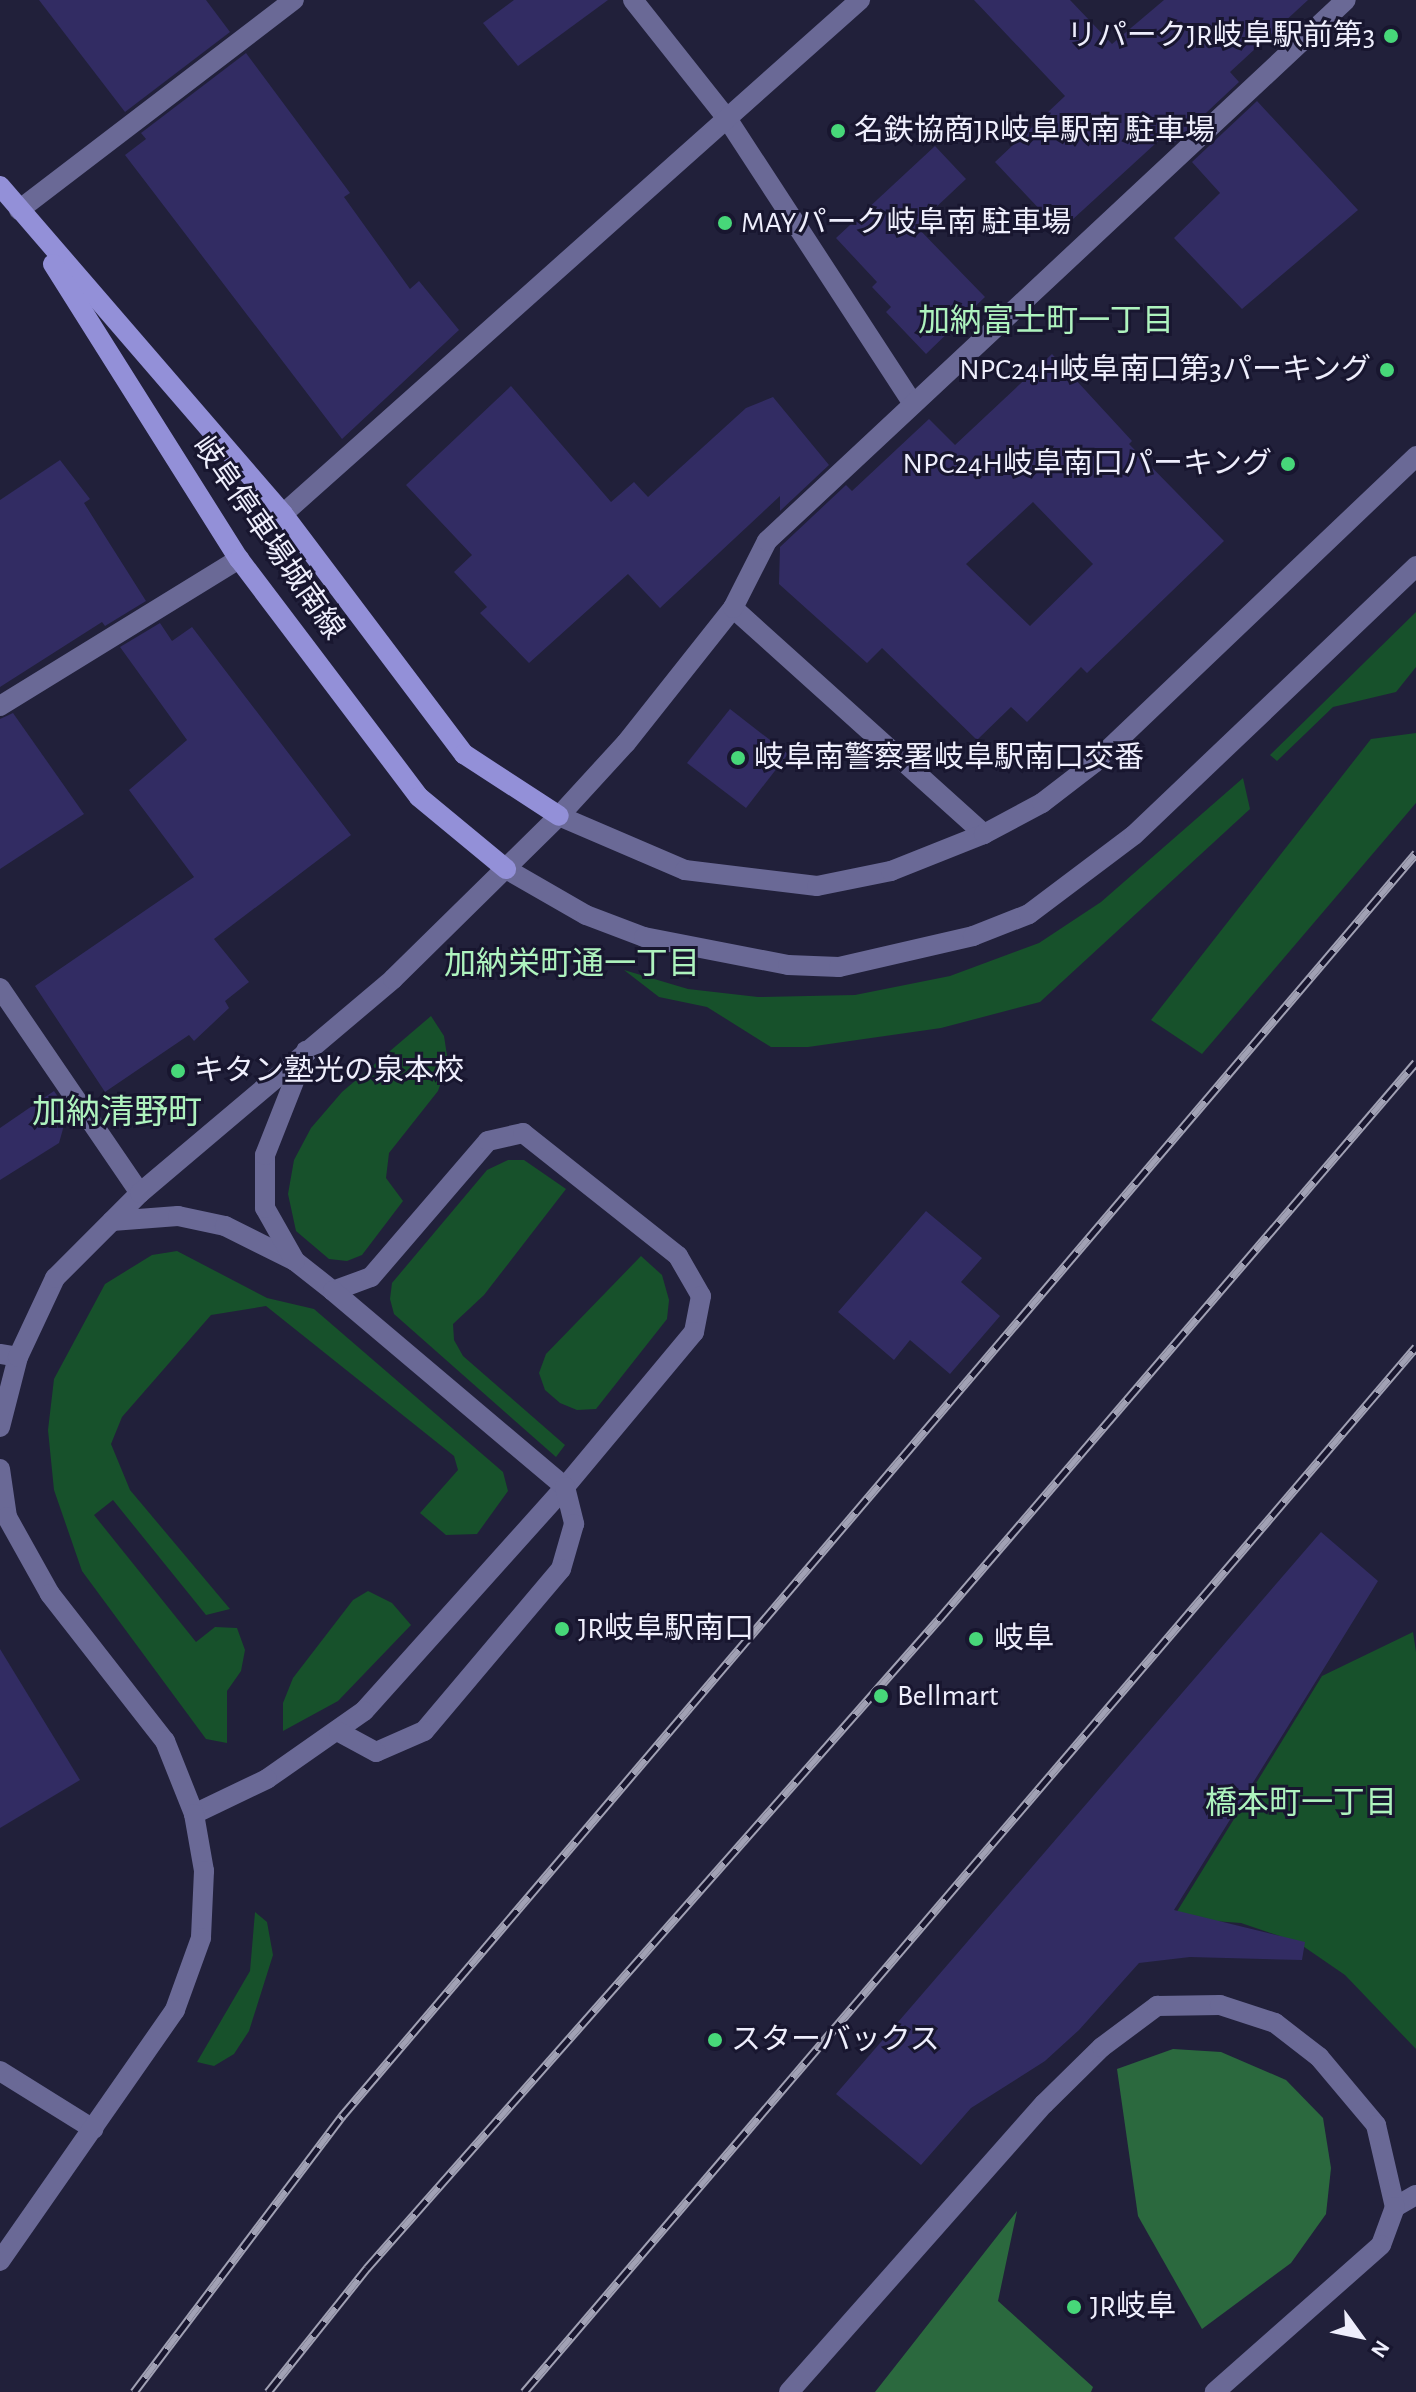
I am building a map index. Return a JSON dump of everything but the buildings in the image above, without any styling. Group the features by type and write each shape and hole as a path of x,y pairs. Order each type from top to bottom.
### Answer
{"main road":[{"name":"岐阜停車場城南線","path":"0,186 283,514 464,754 559,816"},
{"name":"岐阜停車場城南線","path":"19,210 239,559 419,797 506,869"}],"street":[{"path":"19,210 294,0"},
{"path":"633,0 728,120 913,404"},
{"path":"283,514 860,0"},
{"path":"0,1427 9,1356 55,1278 140,1193 393,979 506,869 626,743 733,608 767,541 1346,0"},
{"path":"559,816 685,870 817,886 891,871 984,834 1042,803 1094,763 1416,456"},
{"path":"0,706 239,559"},
{"path":"506,869 586,915 644,937 788,965 839,967 973,936 1029,914 1134,835 1416,566"},
{"path":"733,608 984,834"},
{"path":"0,988 140,1193"},
{"path":"295,1261 265,1208 265,1155 306,1051"},
{"path":"194,1814 267,1779 339,1732 565,1487 694,1332 701,1296 678,1256 523,1133 488,1141 371,1277 333,1291"},
{"path":"112,1221 178,1216 209,1223 295,1261 565,1487 574,1524 561,1569 424,1731 376,1752 339,1732"},
{"path":"0,1469 3,1523 50,1594 165,1741 194,1814 204,1871 201,1938 175,2010 0,2261"},
{"path":"789,2392 1044,2104 1102,2047 1157,2006 1233,2010 1275,2023 1319,2057 1376,2125 1395,2207 1381,2245 1215,2392"},
{"path":"0,2071 93,2129"},
{"path":"1395,2207 1416,2195"}],"green space":[{"path":"1416,612 1416,667 1396,692 1333,707 1277,761 1270,755"},
{"path":"1416,733 1416,803 1202,1054 1151,1020 1371,739"},
{"path":"1243,778 1250,809 1040,1002 941,1028 808,1047 771,1047 707,1007 659,997 624,970 688,989 758,997 855,995 950,976 1039,943 1101,902"},
{"path":"431,1016 444,1036 448,1062 438,1091 389,1153 386,1178 403,1201 362,1255 347,1261 329,1259 296,1231 288,1194 294,1160 311,1128 342,1092"},
{"path":"508,1160 524,1160 566,1189 484,1295 453,1324 454,1340 463,1356 565,1445 556,1457 394,1314 390,1299 392,1283 487,1170"},
{"path":"177,1251 267,1298 314,1309 503,1472 508,1491 477,1534 446,1535 420,1513 458,1470 454,1456 266,1306 211,1315 122,1417 111,1444 130,1490 230,1609 206,1615 113,1500 94,1515 196,1642 215,1627 237,1628 245,1650 241,1671 227,1691 227,1743 206,1739 82,1571 54,1490 48,1430 54,1379 105,1284 152,1255"},
{"path":"641,1256 662,1275 669,1300 667,1319 596,1409 577,1410 560,1403 545,1390 539,1373 546,1354"},
{"path":"368,1591 392,1603 411,1625 338,1701 283,1731 283,1703 293,1678 353,1600"},
{"path":"1413,1632 1416,1652 1416,2049 1345,1975 1297,1942 1241,1923 1173,1918 1322,1676"},
{"path":"255,1912 267,1922 273,1955 249,2031 234,2054 214,2066 197,2062 250,1971"},
{"path":"1173,2049 1221,2052 1286,2080 1323,2118 1331,2168 1326,2214 1291,2263 1202,2329 1138,2216 1117,2069"},
{"path":"1017,2211 998,2301 1093,2387 1091,2392 875,2392"}],"railway":[{"path":"134,2392 342,2116 1416,853"},
{"path":"268,2392 367,2268 939,1619 1416,1062"},
{"path":"524,2392 1416,1347"}],"place":[{"name":"リパークJR岐阜駅前第3","path":"1391,36"},
{"name":"名鉄協商JR岐阜駅南 駐車場","path":"838,131"},
{"name":"MAYパーク岐阜南 駐車場","path":"725,223"},
{"name":"NPC24H岐阜南口第3パーキング","path":"1387,370"},
{"name":"NPC24H岐阜南口パーキング","path":"1288,464"},
{"name":"岐阜南警察署岐阜駅南口交番","path":"738,758"},
{"name":"キタン塾光の泉本校","path":"178,1071"},
{"name":"JR岐阜駅南口","path":"562,1629"},
{"name":"岐阜","path":"976,1639"},
{"name":"Bellmart","path":"881,1696"},
{"name":"スターバックス","path":"715,2040"},
{"name":"JR岐阜","path":"1074,2307"}],"district":[{"name":"加納富士町一丁目","path":"1046,321"},
{"name":"加納栄町通一丁目","path":"572,964"},
{"name":"加納清野町","path":"117,1114"},
{"name":"橋本町一丁目","path":"1301,1803"}]}
